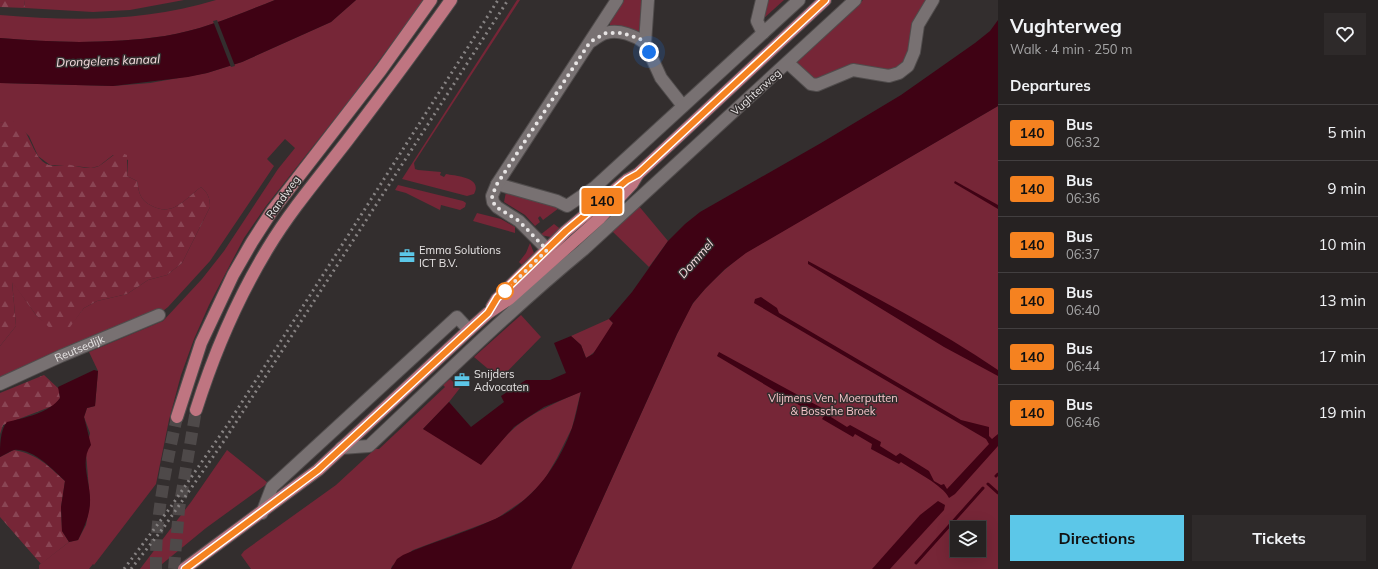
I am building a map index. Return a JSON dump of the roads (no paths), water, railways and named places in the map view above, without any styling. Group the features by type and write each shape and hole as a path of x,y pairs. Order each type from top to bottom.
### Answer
{"main road":[{"name":"Randweg","path":"177,417 201,343 233,275 252,242 272,211 381,70 431,0"},
{"name":"Randweg","path":"196,410 216,351 231,317 268,248 286,220 395,78 451,0"},
{"name":"Vughterweg","path":"184,569 262,513 318,470 488,313 497,298 555,258 585,215 627,180 638,174 825,0"}],"street":[{"path":"341,448 369,446 519,304 555,258 519,221 496,207 492,196 497,184 617,0"},
{"path":"648,0 645,43 661,78 683,106"},
{"path":"762,0 757,20 763,34"},
{"path":"497,184 557,201 567,206 595,187 799,0"},
{"name":"Vughterweg","path":"555,258 788,63 855,0"},
{"name":"Vughterweg","path":"788,63 811,84 817,85 853,70 889,76 899,73 908,66 914,52 918,25 933,0"},
{"path":"590,42 606,33 622,33 632,35 645,43"},
{"name":"Reutsedijk","path":"0,384 61,356 159,316"},
{"path":"262,513 272,487 457,317 469,330"}],"water":[{"name":"Drongelens kanaal","path":"275,0 356,0 331,22 242,62 207,73 188,77 113,86 0,83 0,38 82,42 145,39 207,26"},
{"name":"Dommel","path":"998,20 998,106 746,253 725,269 693,303 677,334 571,569 391,569 397,559 403,555 495,519 508,512 532,493 560,456 573,424 581,392 544,407 514,427 481,465 423,429 449,402 471,427 504,402 501,396 526,380 550,380 566,373 554,343 571,336 581,345 586,358 593,354 613,323 609,319 632,292 668,241 685,224 700,212 821,143 901,95 975,43 990,31"},
{"path":"955,181 998,205 998,209 954,183"},
{"path":"808,261 952,341 998,370 998,376 944,347 808,264"},
{"path":"761,297 777,308 779,313 961,420 989,427 989,436 992,439 998,434 998,446 955,494 949,498 941,488 928,478 901,462 899,464 871,449 872,444 855,434 853,437 822,419 824,416 807,406 804,408 717,356 719,352 833,414 831,417 847,427 850,425 881,442 880,446 896,456 900,453 929,471 934,481 941,485 944,484 947,489 989,444 986,439 754,303 755,299"},
{"path":"94,370 98,371 95,406 87,408 84,417 91,445 86,458 90,507 78,540 69,542 62,531 61,507 65,481 49,466 28,452 14,450 0,457 1,438 3,429 7,422 36,414 49,408 60,398 58,387"},
{"path":"938,501 945,505 944,510 890,569 872,569 920,515"}],"waterway":[{"path":"988,484 998,493"},
{"path":"916,563 983,488"}],"tunnel":[{"path":"174,569 179,509 196,410"},
{"path":"156,569 159,512 165,473 177,417"}],"railway":[{"path":"124,569 170,508 228,424 498,0"},
{"path":"131,569 164,527 224,441 508,0"}],"place":[{"name":"Emma Solutions ICT B.V.","path":"407,256"},
{"name":"Snijders Advocaten","path":"462,380"}],"park label":[{"name":"Vlijmens Ven, Moerputten & Bossche Broek","path":"833,404"}]}
